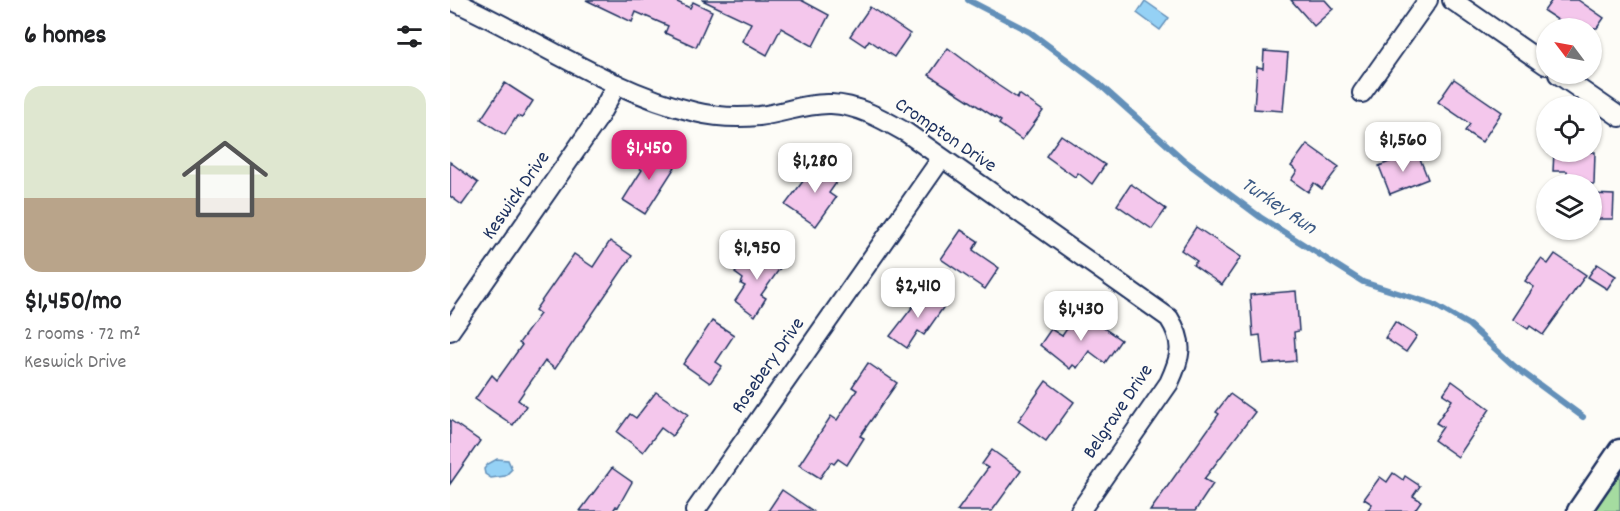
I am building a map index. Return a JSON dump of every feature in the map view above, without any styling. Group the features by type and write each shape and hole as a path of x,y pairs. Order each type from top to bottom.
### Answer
{"street":[{"name":"Crompton Drive","path":"451,0 617,84 697,113 758,116 812,105 833,104 851,107 882,118 907,133 941,159 1155,306 1169,318 1179,333"},
{"path":"1362,93 1428,0"},
{"path":"1456,1 1536,58"},
{"name":"Keswick Drive","path":"450,331 597,120 617,84"},
{"path":"1572,84 1620,117"},
{"name":"Rosebery Drive","path":"695,511 941,159"},
{"name":"Belgrave Drive","path":"1080,511 1168,383 1179,359 1179,333"},
{"path":"1579,511 1620,451"}],"green space":[{"path":"1620,469 1620,511 1593,511"}],"water":[{"path":"1145,1 1169,18 1160,30 1137,13"},
{"path":"497,459 508,460 512,469 505,476 491,478 485,474 484,469"}],"building":[{"path":"586,0 673,0 690,8 693,2 712,11 696,47 665,33 668,26 636,12 632,22"},
{"path":"702,0 801,0 829,15 813,46 781,28 767,55 742,41 751,23"},
{"path":"1291,0 1325,0 1333,9 1314,26"},
{"path":"1552,0 1578,0 1604,18 1602,21 1602,18 1555,18 1544,11"},
{"path":"870,7 910,34 894,57 869,40 865,46 850,36"},
{"path":"948,48 1017,98 1019,94 1043,111 1022,140 999,124 1001,121 929,75"},
{"path":"1264,51 1288,53 1283,111 1254,109 1257,67 1263,68"},
{"path":"1454,79 1502,112 1482,142 1465,131 1470,124 1438,102"},
{"path":"505,83 533,101 522,118 517,116 505,135 481,119"},
{"path":"1061,135 1105,165 1092,184 1078,173 1075,177 1046,156"},
{"path":"1307,144 1339,167 1322,189 1314,183 1308,192 1291,180 1297,171 1291,166"},
{"path":"648,149 675,167 645,214 623,200 642,170 636,166"},
{"path":"1417,151 1428,179 1390,194 1379,166"},
{"path":"819,160 841,176 829,193 836,198 816,226 785,205"},
{"path":"450,162 478,183 462,205 450,196"},
{"path":"1553,162 1595,162 1594,174 1567,174 1567,171 1553,171"},
{"path":"1131,184 1166,209 1152,229 1117,205"},
{"path":"1602,194 1614,195 1613,219 1602,219"},
{"path":"1196,227 1241,257 1222,285 1193,265 1197,261 1181,250"},
{"path":"961,230 978,241 973,250 999,268 985,289 941,259"},
{"path":"610,241 632,256 555,369 545,361 518,400 526,406 513,425 475,399 492,375 497,380 522,345 519,343 540,314 535,310 574,254 593,267"},
{"path":"764,250 783,264 761,295 766,298 755,316 735,301 745,286 741,284 743,279 735,273 745,259 753,265"},
{"path":"1555,254 1586,275 1543,335 1530,326 1528,329 1513,319 1534,287 1525,281 1541,259 1548,264"},
{"path":"1597,264 1616,276 1607,289 1588,277"},
{"path":"925,291 945,305 924,335 918,331 907,348 890,336"},
{"path":"1296,291 1299,331 1294,332 1296,361 1263,364 1260,335 1253,336 1250,295"},
{"path":"1079,311 1121,340 1105,363 1089,351 1077,368 1073,365 1070,369 1040,345 1051,329 1062,336"},
{"path":"712,321 734,335 716,362 722,366 710,383 683,364"},
{"path":"1395,322 1417,336 1406,352 1385,338"},
{"path":"868,363 897,383 860,436 864,438 847,465 838,459 834,464 831,462 820,478 799,465 831,416 837,420 857,390 852,387"},
{"path":"1046,381 1074,402 1046,441 1018,421"},
{"path":"1452,381 1490,409 1458,457 1434,440 1443,427 1436,423 1452,400 1443,394"},
{"path":"656,392 688,414 672,436 661,428 643,452 617,432 630,414 636,418"},
{"path":"1230,394 1255,412 1204,479 1213,484 1195,511 1150,511 1219,414 1216,412"},
{"path":"450,420 480,441 450,484"},
{"path":"992,450 1021,471 992,511 957,511 988,468 982,464"},
{"path":"612,468 632,482 618,507 616,506 613,511 580,511"},
{"path":"1393,473 1403,480 1405,476 1420,486 1413,496 1421,501 1414,511 1367,511 1372,504 1364,499 1380,477 1387,482"},
{"path":"782,490 813,511 768,511"}],"waterway":[{"name":"Turkey Run","path":"968,0 1030,32 1098,83 1185,161 1260,217 1363,282 1433,304 1469,325 1514,366 1583,417"}]}
